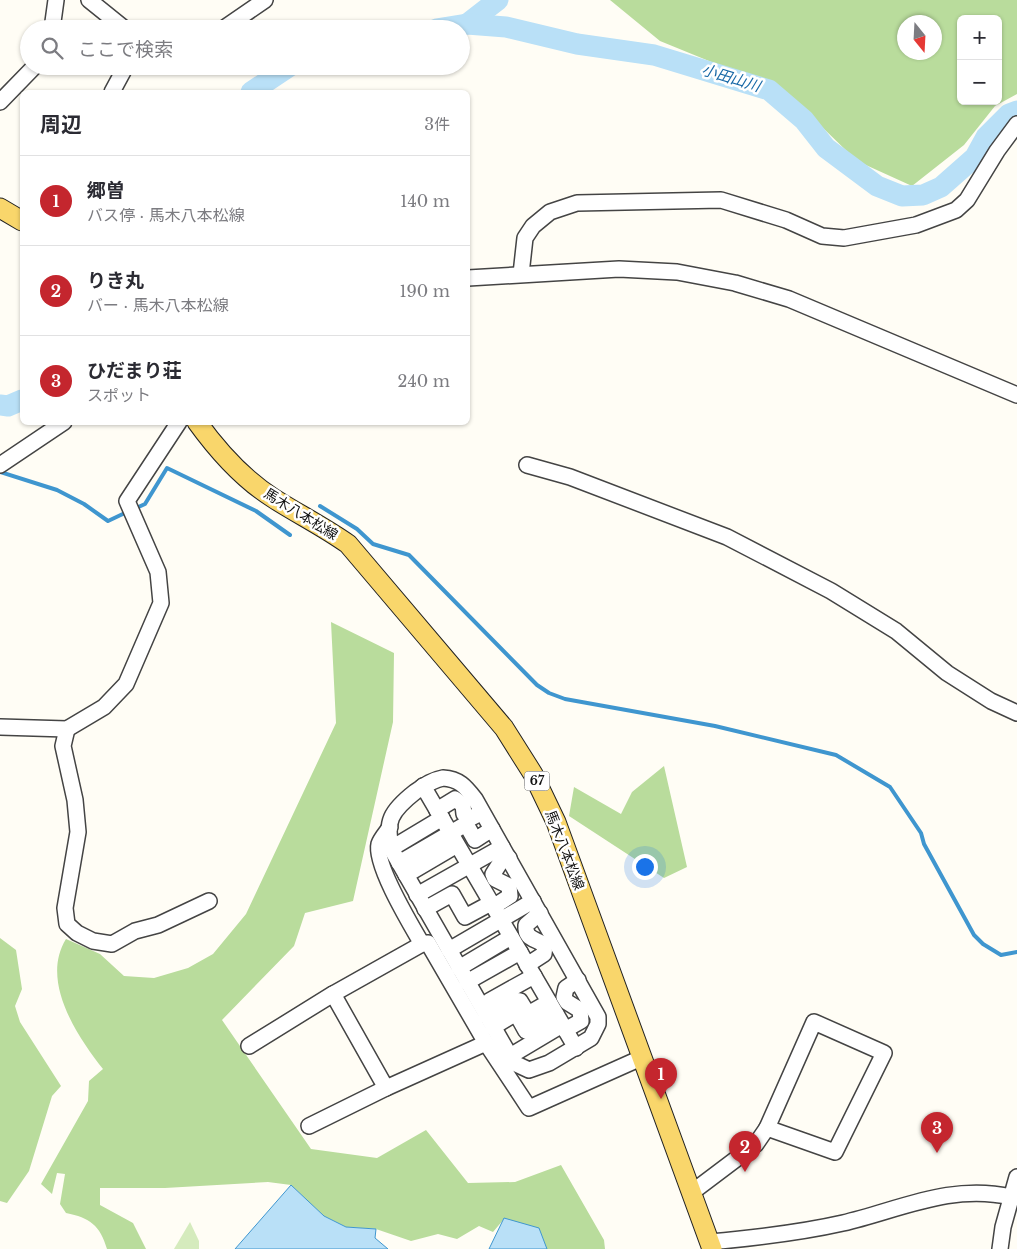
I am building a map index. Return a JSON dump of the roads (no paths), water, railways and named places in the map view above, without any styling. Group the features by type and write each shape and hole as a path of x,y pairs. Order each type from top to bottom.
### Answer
{"main road":[{"path":"0,208 20,220"},
{"name":"馬木八本松線","path":"199,425 214,446 246,478 272,497 348,544 475,692 517,746 540,786 556,822 711,1246"}],"street":[{"path":"53,20 56,0"},
{"path":"89,0 114,20"},
{"path":"236,20 265,0"},
{"path":"0,102 26,75"},
{"path":"113,90 121,75"},
{"path":"520,274 525,238 533,226 550,212 577,203 721,200 786,220 822,236 844,238 916,225 956,210 966,200 997,150 1017,124"},
{"path":"470,278 619,269 677,272 734,283 789,299 1017,395"},
{"path":"0,466 60,425"},
{"path":"0,727 67,729 104,707 126,684 161,603 158,572 127,502 177,425"},
{"path":"527,465 570,477 727,537 831,591 896,631 947,673 991,701 1017,713"},
{"path":"67,729 63,746 75,800 78,832 65,908 67,924 78,934 93,941 112,944 136,931 158,925 209,900"},
{"path":"443,778 452,778 463,783 482,812 594,1008 598,1024 591,1038 544,1066 529,1070 514,1064 392,848 389,837 393,812 397,806 423,786 443,778"},
{"path":"423,786 576,1048"},
{"path":"392,848 455,800 463,805 464,814 469,819 482,812"},
{"path":"403,869 454,839 466,824 475,840 492,830"},
{"path":"390,827 379,843 379,856 394,894 422,944"},
{"path":"417,895 469,866 505,852"},
{"path":"449,950 510,896 509,886 495,880 493,874 505,852"},
{"path":"425,909 452,894 465,917 495,910 536,907"},
{"path":"467,982 527,964 544,954 545,949 542,943 528,937 526,932 526,925 536,907"},
{"path":"459,968 511,937"},
{"path":"249,1046 333,994 422,944 428,943 486,1043 529,1108 641,1058"},
{"path":"486,1016 527,964"},
{"path":"486,1016 516,1013 526,1031 558,1018 581,1021 580,1010 567,1002 564,996 566,988 578,980"},
{"path":"333,994 386,1088"},
{"path":"510,1056 558,1018"},
{"path":"691,1193 756,1144 767,1128 814,1022 884,1053 835,1152 767,1128"},
{"path":"309,1126 386,1088 486,1043"},
{"path":"1000,1249 1003,1227 1017,1176"},
{"path":"711,1246 844,1223 923,1199 991,1192 1011,1197"}],"water":[{"path":"291,1185 324,1216 346,1227 376,1229 375,1238 388,1249 235,1249"},
{"path":"504,1218 539,1228 547,1249 489,1249"}],"waterway":[{"path":"470,22 498,0"},
{"name":"小田山川","path":"470,24 506,27 577,44 654,55 769,90 804,120 826,148 877,186 902,196 923,195 941,187 975,157 986,137 1009,114 1017,111"},
{"name":"小田山川","path":"254,90 276,75"},
{"name":"小田山川","path":"0,405 8,406 20,401"},
{"path":"134,509 145,504 167,468 256,511 290,535"},
{"path":"0,472 57,490 84,504 108,521 127,512"},
{"path":"320,506 357,529 373,544 409,555 537,685 549,693 565,699 715,726 836,755 890,787 921,833 924,844 974,935 983,944 1001,955 1017,952"}],"place":[{"name":"郷曽","path":"661,1099"},
{"name":"ひだまり荘","path":"937,1153"},
{"name":"りき丸","path":"745,1172"}]}
